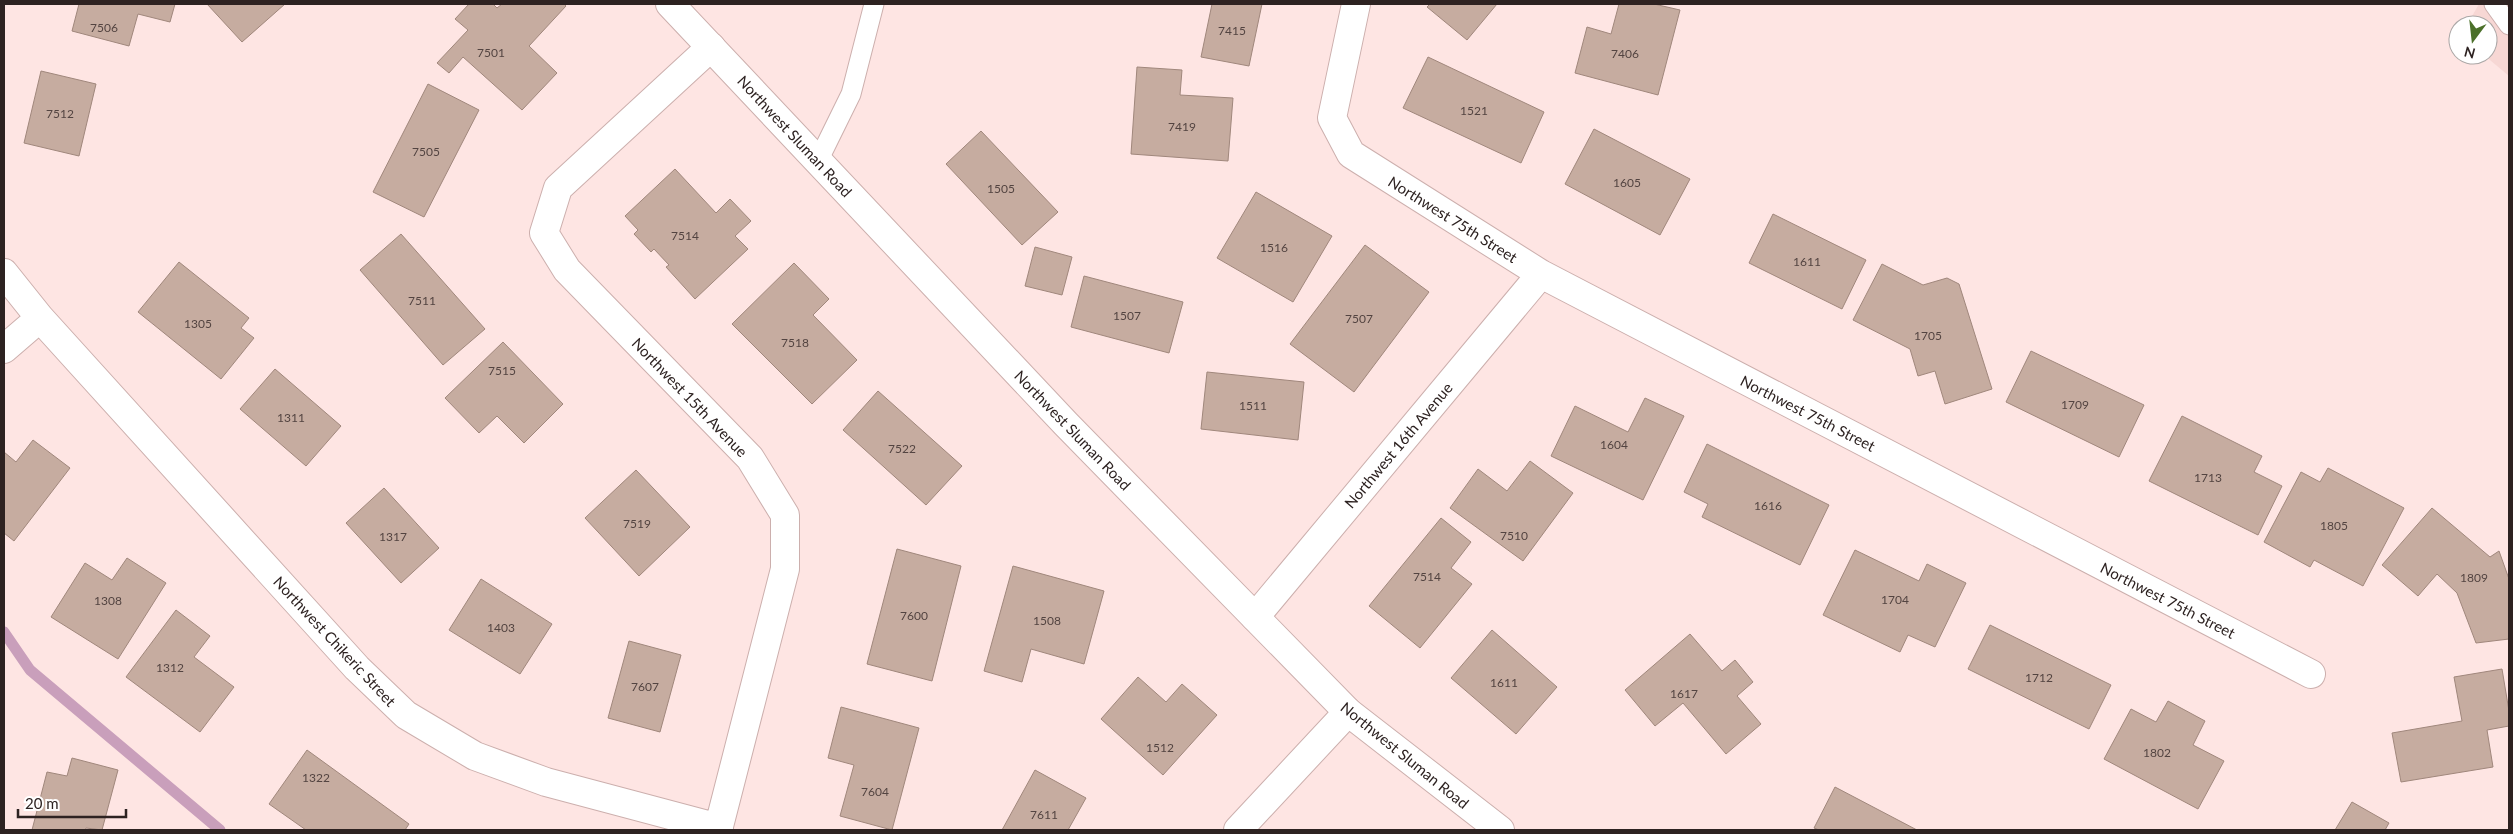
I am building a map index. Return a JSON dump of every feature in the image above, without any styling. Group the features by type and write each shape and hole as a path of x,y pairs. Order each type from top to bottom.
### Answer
{"street":[{"name":"Northwest Sluman Road","path":"670,4 1066,424 1348,712 1500,830"},
{"name":"Northwest 75th Street","path":"1356,4 1332,118 1351,154 1541,274 2311,674"},
{"name":"Northwest 15th Avenue","path":"711,48 558,188 544,233 567,270 750,458 785,515 785,570 718,829"},
{"name":"Northwest Chikeric Street","path":"4,273 40,318 357,668 406,715 475,756 546,782 718,829"},
{"name":"Northwest 16th Avenue","path":"1255,616 1541,274"},
{"path":"4,350 40,318"},
{"path":"1238,830 1348,712"}],"lane":[{"path":"818,161 851,94 874,4"},
{"path":"2494,4 2509,25"}],"shaded area":[{"path":"2479,4 2509,4 2509,76 2496,65 2498,65 2498,15 2473,15"}],"building":[{"path":"79,4 175,4 170,22 138,14 129,46 72,31"},
{"path":"207,4 285,4 242,42"},
{"path":"469,4 493,4 497,8 502,4 564,4 566,6 529,46 557,73 522,110 463,57 449,73 437,63 468,30 455,19"},
{"path":"1212,4 1262,4 1249,66 1201,57"},
{"path":"1430,4 1497,4 1467,40 1427,7"},
{"path":"1619,4 1654,4 1680,10 1658,95 1575,73 1587,27 1611,34"},
{"path":"1428,57 1544,112 1521,163 1403,108"},
{"path":"1137,67 1182,70 1180,95 1233,98 1228,161 1131,154"},
{"path":"41,71 96,84 79,156 24,143"},
{"path":"428,84 479,110 424,217 373,192"},
{"path":"1594,129 1690,179 1660,235 1565,184"},
{"path":"981,131 1058,212 1022,245 946,164"},
{"path":"675,169 716,213 730,199 751,221 735,236 748,249 695,299 666,267 669,265 654,249 651,252 634,234 638,230 625,216"},
{"path":"1256,192 1332,236 1293,302 1217,258"},
{"path":"1773,214 1866,260 1842,309 1749,263"},
{"path":"401,234 485,329 443,365 360,270"},
{"path":"1365,245 1429,292 1354,392 1290,344"},
{"path":"1035,247 1072,257 1062,295 1025,286"},
{"path":"179,262 249,318 241,328 254,338 221,379 138,312"},
{"path":"794,263 829,299 813,315 857,360 812,404 732,324"},
{"path":"1882,264 1923,285 1947,278 1959,284 1992,389 1945,404 1935,371 1918,376 1910,349 1853,320"},
{"path":"1084,276 1183,302 1169,353 1071,327"},
{"path":"503,342 563,404 524,443 497,416 479,433 445,398"},
{"path":"2031,351 2144,405 2119,457 2006,402"},
{"path":"275,369 341,426 306,466 240,409"},
{"path":"1207,372 1304,382 1298,440 1201,429"},
{"path":"878,391 962,466 926,505 843,430"},
{"path":"1645,398 1684,416 1643,500 1551,456 1575,406 1628,432"},
{"path":"2182,416 2262,456 2254,472 2282,486 2258,535 2149,481"},
{"path":"33,440 70,468 14,541 4,533 4,452 16,462"},
{"path":"1707,444 1829,505 1800,565 1702,517 1708,504 1684,492"},
{"path":"1530,461 1573,493 1523,561 1450,508 1478,469 1507,491"},
{"path":"2328,468 2404,508 2363,586 2314,560 2310,567 2264,542 2301,472 2320,482"},
{"path":"636,470 690,527 639,576 585,518"},
{"path":"384,488 439,548 401,583 346,523"},
{"path":"2432,508 2490,557 2499,551 2509,579 2509,639 2476,643 2457,593 2437,574 2418,596 2382,565"},
{"path":"1441,518 1471,542 1451,568 1472,584 1420,648 1369,606"},
{"path":"897,549 961,566 932,681 867,664"},
{"path":"1855,550 1919,581 1927,564 1966,583 1935,647 1908,635 1900,652 1823,615"},
{"path":"127,558 166,583 118,659 51,617 85,563 112,580"},
{"path":"1013,566 1104,591 1084,664 1031,649 1022,682 984,671"},
{"path":"481,579 552,624 520,674 449,630"},
{"path":"176,610 210,636 194,657 234,687 200,732 126,677"},
{"path":"1990,625 2111,685 2089,729 1968,669"},
{"path":"1492,630 1557,687 1516,734 1451,678"},
{"path":"1690,634 1722,671 1735,660 1753,682 1737,696 1761,724 1726,754 1683,703 1655,726 1625,690"},
{"path":"629,641 681,655 660,732 608,718"},
{"path":"2502,669 2509,711 2509,726 2487,730 2493,767 2401,782 2392,733 2462,721 2454,677"},
{"path":"1138,677 1166,702 1182,684 1217,715 1163,775 1101,719"},
{"path":"2168,701 2205,721 2193,745 2224,761 2198,809 2104,759 2131,709 2156,722"},
{"path":"841,707 919,728 892,830 840,816 854,765 828,758"},
{"path":"307,750 409,824 405,830 306,830 269,804"},
{"path":"72,758 118,770 102,830 86,828 85,830 32,830 47,772 67,776"},
{"path":"1035,770 1086,798 1068,830 1002,830"},
{"path":"1835,787 1917,830 1819,830 1814,828"},
{"path":"2352,802 2389,823 2385,830 2335,830"}],"waterway":[{"path":"4,632 30,670 220,830"}]}
